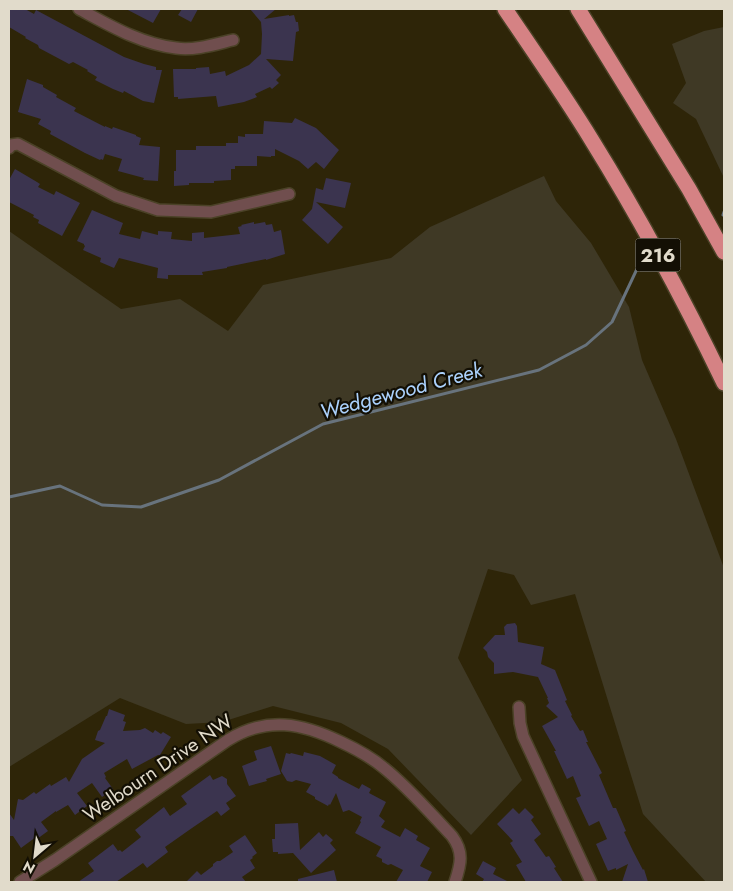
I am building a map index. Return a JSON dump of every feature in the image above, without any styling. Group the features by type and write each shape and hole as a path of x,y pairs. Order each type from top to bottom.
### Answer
{"highway":[{"name":"216","path":"505,9 592,140 660,258 722,378"},
{"path":"578,9 645,115 724,252"}],"street":[{"path":"79,9 146,42 177,49 207,47 233,40"},
{"path":"99,20 105,9"},
{"path":"9,148 18,144 116,196 158,210 211,212 289,194"},
{"path":"519,707 520,723 524,736 591,882"},
{"name":"Welbourn Drive NW","path":"20,882 55,860 228,740 244,731 277,725 300,726 311,729 370,758 392,774 456,842 460,854 455,882"}],"shaded area":[{"path":"724,27 724,178 696,119 673,103 686,83 672,44 704,31"},
{"path":"544,176 556,201 591,243 629,307 642,360 676,439 724,568 724,882 706,882 643,814 575,594 531,605 514,575 488,569 458,658 522,780 471,835 388,749 341,723 273,706 222,722 186,724 120,698 9,767 9,231 121,309 180,299 228,331 263,285 391,258 430,227"}],"building":[{"path":"9,9 25,9 34,14 36,10 124,57 156,67 156,70 162,70 154,103 143,101 124,91 123,93 113,89 95,80 97,77 88,70 73,62 69,64 39,48 38,45 9,27"},
{"path":"126,9 161,9 153,23"},
{"path":"182,9 198,9 191,22 178,15"},
{"path":"250,9 276,9 264,19 294,15 296,22 298,22 299,31 296,32 293,61 266,59 281,75 276,80 279,83 272,89 270,87 255,94 257,97 244,102 218,107 216,96 178,99 178,97 174,97 173,69 209,67 210,74 225,71 226,76 249,65 261,54 261,22"},
{"path":"27,79 43,85 43,87 57,95 56,97 76,108 74,111 105,127 112,129 113,127 136,135 141,138 139,145 160,147 158,181 143,180 144,178 118,171 122,159 105,154 103,160 100,160 50,134 51,131 38,124 41,119 18,112"},
{"path":"295,118 316,128 339,150 324,169 316,162 308,169 299,161 275,149 275,156 257,156 257,166 235,166 235,169 231,169 231,180 174,186 176,150 196,150 196,146 226,146 226,143 238,143 238,136 245,137 245,134 263,134 264,121 292,123"},
{"path":"15,169 40,184 38,187 54,195 56,191 80,203 62,236 38,223 39,220 33,217 34,215 9,202 9,180"},
{"path":"326,178 351,183 345,208 316,202 343,227 328,244 302,220 312,209 316,188 323,190"},
{"path":"92,210 123,223 119,234 140,239 142,231 158,235 158,231 172,232 171,239 192,241 192,233 204,232 204,238 240,234 238,227 241,225 265,222 266,225 272,224 274,232 281,230 285,254 266,260 202,272 203,275 168,275 168,279 157,278 158,268 119,258 114,268 100,262 101,258 83,250 84,244 77,241"},
{"path":"515,623 517,626 518,642 544,647 541,664 555,670 571,716 580,731 583,730 588,742 586,742 602,773 599,775 613,808 616,808 626,831 624,832 644,869 648,882 622,882 628,864 616,870 616,868 608,871 596,844 607,839 599,821 589,826 576,798 581,796 573,776 567,779 554,751 556,751 542,726 558,717 546,706 549,703 548,698 538,677 513,672 494,674 494,663 483,648 495,635 505,635 504,627 507,624"},
{"path":"109,709 125,715 123,721 126,722 123,731 145,728 153,733 155,730 161,734 163,732 171,737 160,755 132,769 127,759 104,773 105,778 113,789 102,797 92,783 77,793 87,806 75,815 68,805 56,811 41,822 48,831 21,848 13,836 9,836 9,813 14,820 18,799 23,800 34,792 36,794 50,784 51,786 66,777 69,782 82,759 105,743 95,740"},
{"path":"271,746 281,774 266,779 267,781 249,786 242,766 257,760 254,751"},
{"path":"304,752 320,756 336,765 332,773 338,778 359,789 362,784 371,789 369,793 386,802 379,816 385,821 381,827 400,837 405,828 418,836 416,840 430,848 420,866 432,872 427,882 396,882 403,870 382,862 382,859 376,856 381,847 355,833 362,817 349,810 343,812 336,793 328,806 306,792 311,784 296,780 292,782 287,781 281,771 286,753 303,756"},
{"path":"210,775 213,780 222,776 227,779 227,784 236,796 226,803 230,809 221,816 217,811 165,847 168,852 147,868 143,863 116,882 78,882 94,871 88,863 113,844 118,851 122,852 141,837 135,830 164,807 170,816 187,804 181,796"},
{"path":"513,808 519,814 525,808 534,817 531,820 541,834 534,840 546,857 549,856 563,882 526,882 516,865 522,862 510,843 513,841 497,824"},
{"path":"298,823 300,850 319,832 323,837 326,834 333,840 330,843 336,850 311,873 293,853 278,854 278,852 273,852 272,839 275,839 275,824"},
{"path":"245,835 257,853 250,860 255,868 242,877 246,882 186,882 197,871 201,875 217,861 233,852 229,846"},
{"path":"483,861 496,868 493,874 509,882 482,882 484,879 476,874"},
{"path":"334,870 337,882 298,882 298,879"}],"waterway":[{"name":"Wedgewood Creek","path":"9,497 60,486 102,505 141,507 219,480 323,424 539,370 586,345 612,322 644,254"}]}
